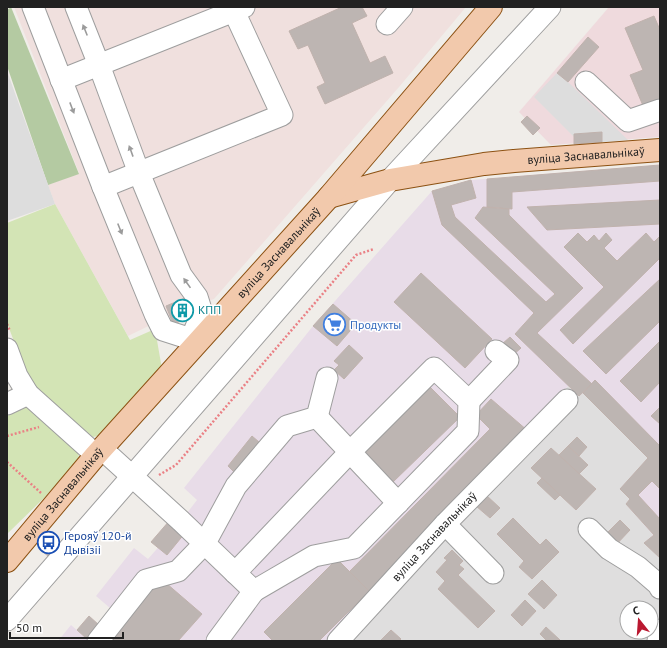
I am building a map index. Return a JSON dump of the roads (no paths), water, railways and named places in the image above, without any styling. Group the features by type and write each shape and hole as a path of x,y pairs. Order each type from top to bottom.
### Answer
{"main road":[{"path":"328,197 491,7"},
{"name":"вуліца Заснавальнікаў","path":"7,561 193,341 328,197 390,180 514,161 660,150"}],"street":[{"path":"33,7 103,187 155,314 163,330 193,341 202,314 197,297 181,275 139,173 76,7"},
{"path":"387,24 402,7"},
{"path":"7,620 138,481 390,180 550,7"},
{"path":"61,80 237,8 282,115 103,187"},
{"path":"586,82 628,121 660,110"},
{"path":"10,344 17,376 28,394 99,452 138,481 205,543 254,592"},
{"path":"216,641 254,592 314,556 354,548 468,431 469,401 508,360 496,351"},
{"path":"235,573 350,452 434,368 469,401"},
{"path":"317,417 327,378"},
{"path":"7,404 28,394"},
{"name":"вуліца Заснавальнікаў","path":"338,641 445,524 567,400"},
{"path":"317,417 398,503"},
{"path":"98,641 146,580 178,571 205,543 236,486 287,426 317,417"},
{"path":"445,524 493,573"},
{"path":"589,529 608,549 638,567 660,586 660,588"},
{"path":"658,641 660,630"}],"place":[{"name":"КПП","path":"182,310"},
{"name":"Продукты","path":"335,325"},
{"name":"Герояў 120-й Дывізіі","path":"48,543"}]}
